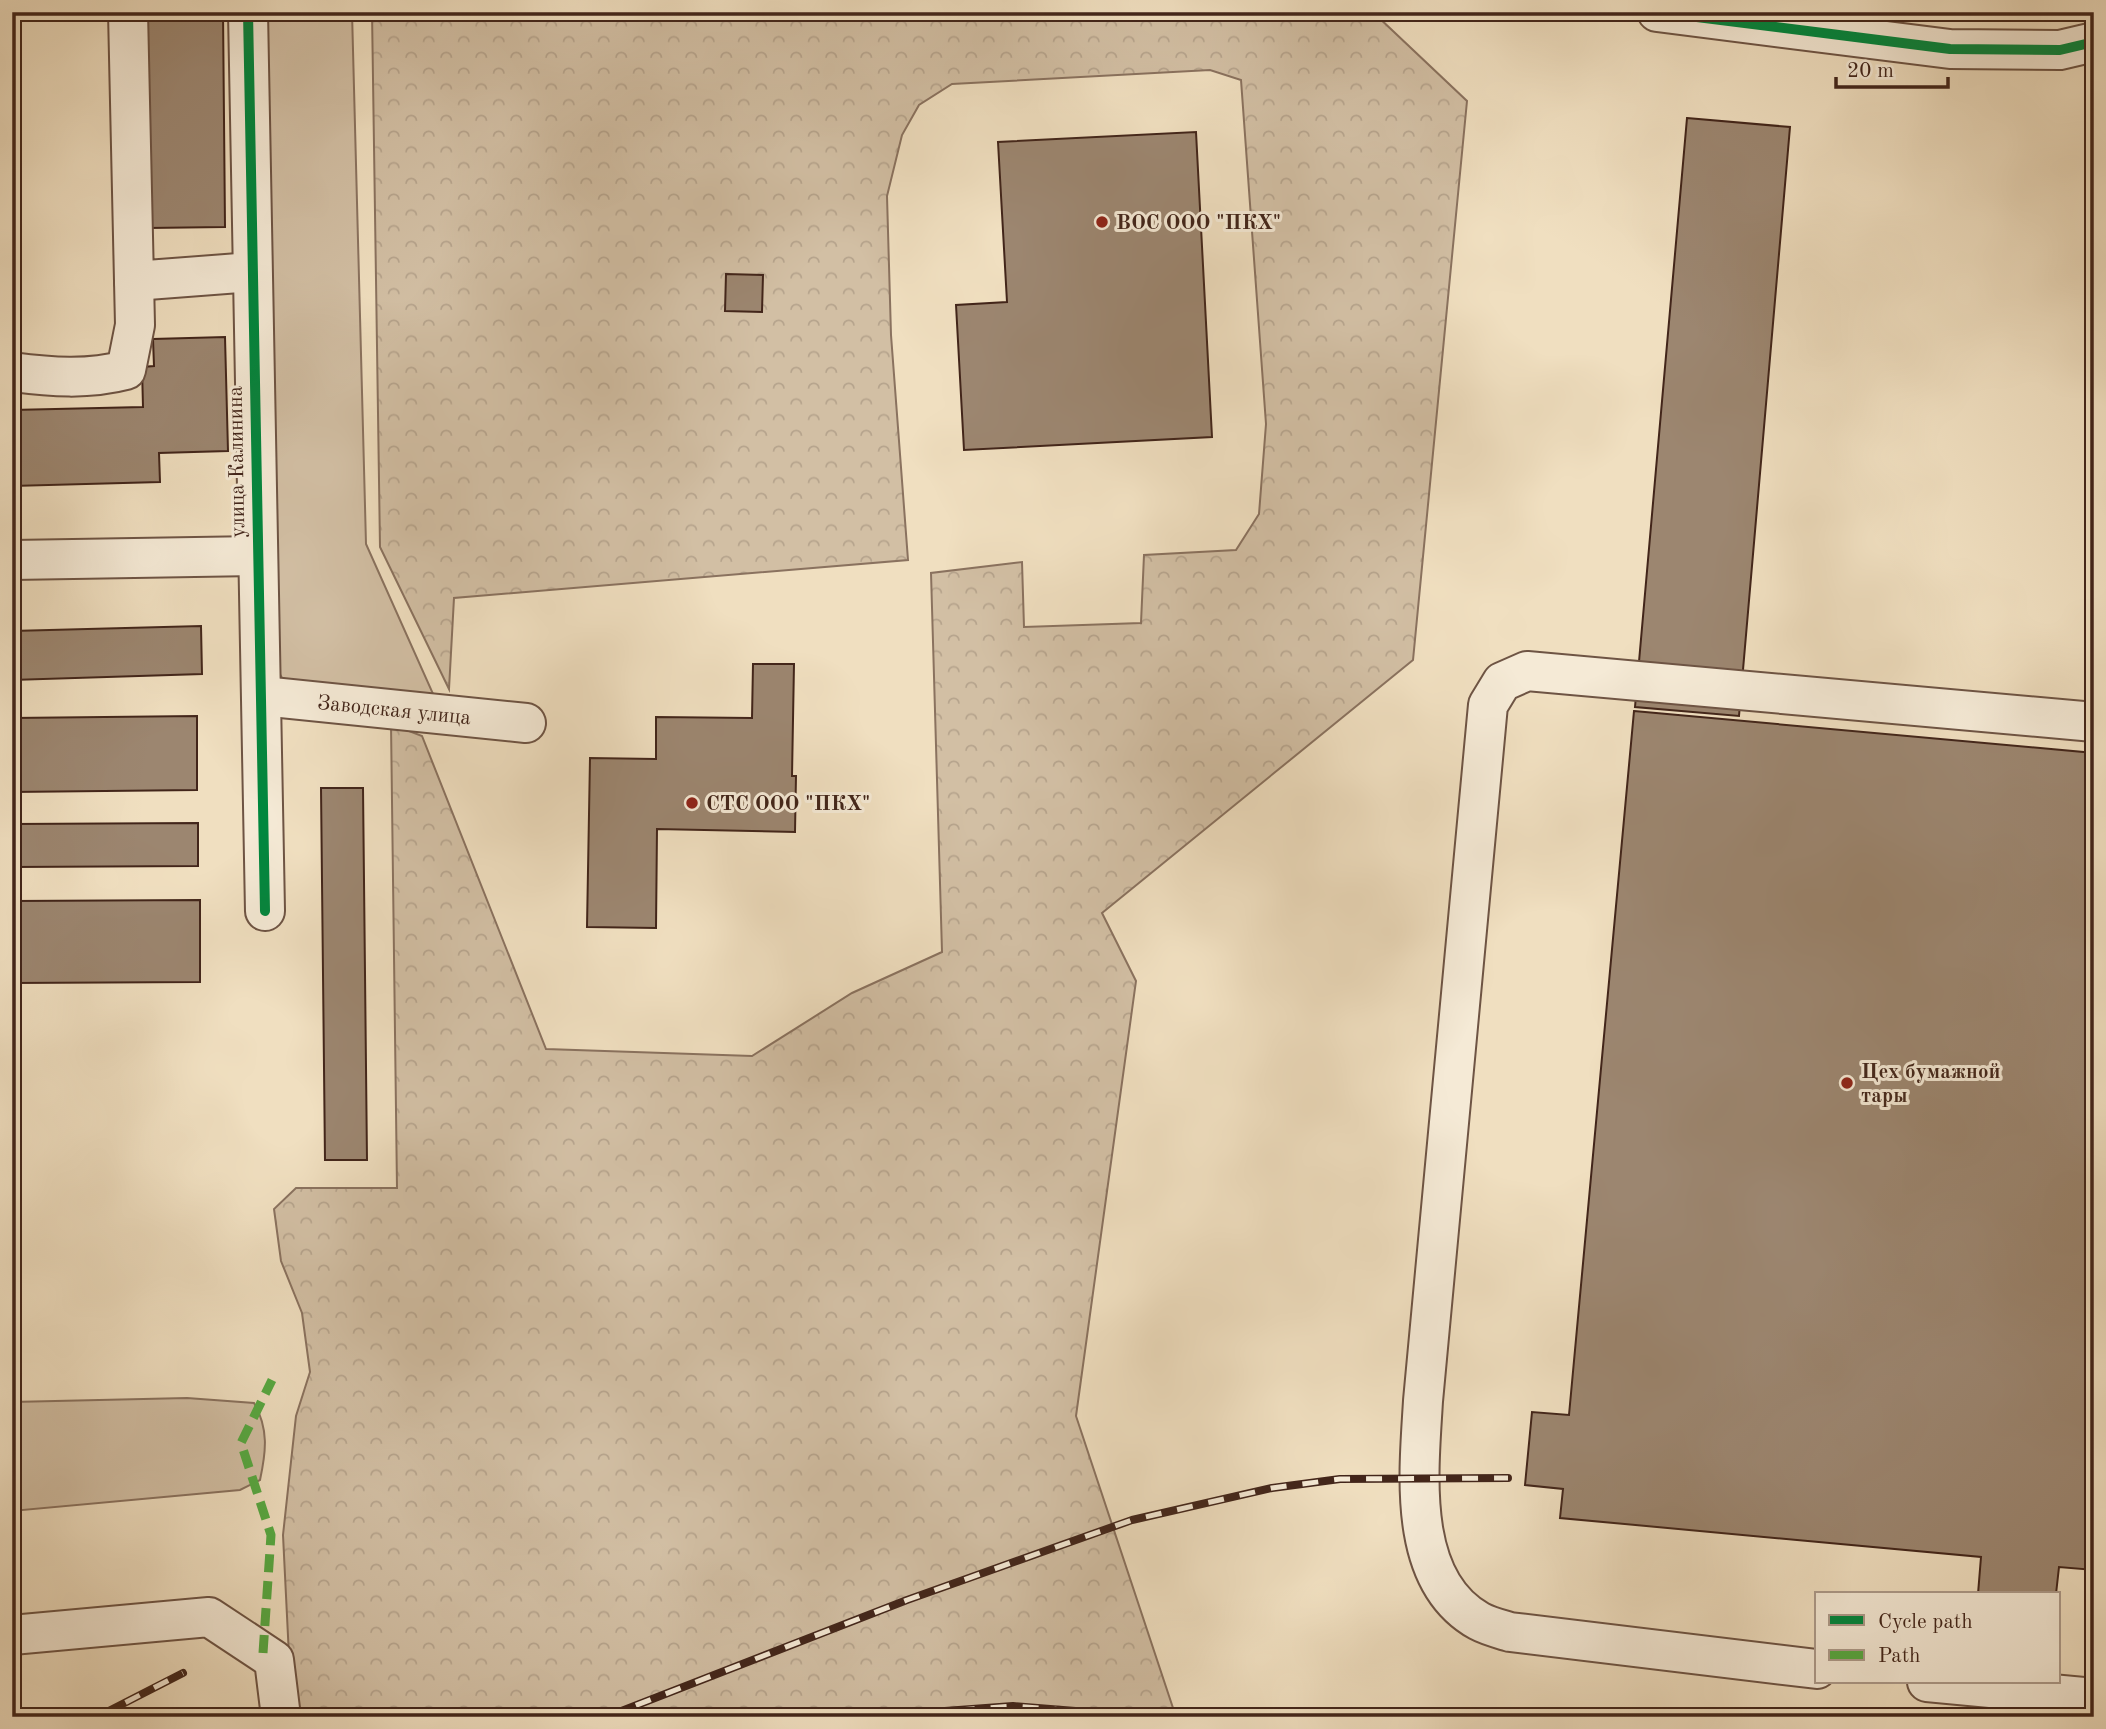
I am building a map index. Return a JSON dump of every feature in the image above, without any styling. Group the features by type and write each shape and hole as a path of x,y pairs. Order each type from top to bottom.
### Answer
{"street":[{"path":"12,372 38,376 99,377 126,370 135,325 128,12"},
{"name":"улица Калинина","path":"248,12 265,911"},
{"path":"1657,12 1950,49 2060,50 2094,42"},
{"path":"134,281 252,272"},
{"path":"12,560 257,556"},
{"path":"1815,1669 1510,1632 1479,1621 1454,1601 1430,1559 1419,1508 1423,1401 1488,705 1502,681 1527,671 2094,722"},
{"name":"Заводская улица","path":"262,696 526,723"},
{"path":"12,1635 209,1617 274,1660 281,1717"},
{"path":"1948,1684 2094,1698"}],"green space":[{"path":"264,12 352,12 366,544 434,696 294,682 282,678 277,669"},
{"path":"372,12 1359,12 1376,15 1467,101 1413,660 1102,913 1136,981 1076,1416 1176,1717 292,1717 283,1535 296,1416 310,1372 302,1313 281,1261 274,1209 296,1188 397,1188 391,724 422,736 546,1049 752,1056 852,993 942,952 931,573 1022,562 1024,627 1141,623 1144,555 1236,550 1259,514 1266,424 1241,80 1210,70 952,84 919,105 902,135 887,196 891,335 908,560 454,598 449,689 380,547"},
{"path":"187,1398 254,1403 262,1422 265,1441 260,1480 240,1490 12,1511 12,1402"}],"building":[{"path":"146,12 223,12 225,227 148,228"},
{"path":"1687,118 1790,127 1739,716 1635,707"},
{"name":"ВОС ООО \"ПКХ\"","path":"1196,132 1212,437 964,450 956,305 1007,302 998,142"},
{"path":"726,274 763,275 762,312 725,311"},
{"path":"225,337 228,451 159,453 160,482 12,486 12,410 143,407 142,367 154,366 153,339"},
{"path":"201,626 202,674 12,680 12,631"},
{"name":"СТС ООО \"ПКХ\"","path":"753,664 794,664 792,776 796,776 795,832 657,829 656,928 587,927 590,758 656,759 656,717 752,718"},
{"name":"Цех бумажной тары","path":"1634,711 2094,753 2094,1570 2059,1567 2056,1592 1978,1592 1981,1557 1560,1518 1563,1489 1525,1485 1532,1412 1569,1415"},
{"path":"197,716 197,790 12,792 12,718"},
{"path":"321,788 363,788 367,1160 325,1160"},
{"path":"198,823 198,866 12,867 12,824"},
{"path":"200,900 200,982 12,983 12,901"}],"railway":[{"path":"606,1717 907,1600 1132,1520 1272,1488 1340,1479 1508,1478"},
{"path":"97,1717 183,1673"},
{"path":"863,1717 1013,1706 1151,1717"}],"marked path":[{"path":"263,1653 271,1535 241,1443 272,1380"}],"cycle path":[{"path":"248,12 265,911"},
{"path":"1657,12 1950,49 2060,50 2094,42"}],"place":[{"name":"ВОС ООО \"ПКХ\"","path":"1102,222"},
{"name":"СТС ООО \"ПКХ\"","path":"692,803"},
{"name":"Цех бумажной тары","path":"1847,1083"}]}
